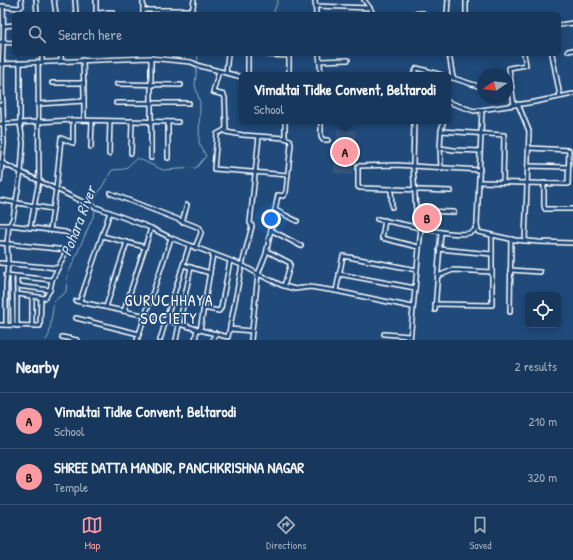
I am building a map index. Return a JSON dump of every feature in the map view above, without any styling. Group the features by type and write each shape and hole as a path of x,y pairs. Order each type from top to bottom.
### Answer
{"street":[{"path":"0,181 4,144 1,123 3,23 1,6 21,8 22,0"},
{"path":"36,0 36,12"},
{"path":"54,0 56,12"},
{"path":"75,0 76,12"},
{"path":"96,0 96,12"},
{"path":"143,0 143,12 192,12 194,0"},
{"path":"315,0 316,12"},
{"path":"364,0 372,12"},
{"path":"447,12 448,0"},
{"path":"466,0 466,12"},
{"path":"316,6 370,8"},
{"path":"561,25 573,23"},
{"path":"2,42 12,43"},
{"path":"568,51 573,50"},
{"path":"30,228 39,181 38,104 42,56"},
{"path":"61,56 61,61"},
{"path":"1,64 98,60 142,56 191,62 200,66 239,76"},
{"path":"226,73 228,56"},
{"path":"248,56 248,72"},
{"path":"289,56 289,72"},
{"path":"319,56 321,72"},
{"path":"449,56 453,78 477,86"},
{"path":"514,105 509,68 526,65 524,56"},
{"path":"552,56 560,96"},
{"path":"151,58 151,158"},
{"path":"83,60 84,120"},
{"path":"320,61 348,60"},
{"path":"6,325 6,275 8,264 7,243 9,225 16,203 21,172 23,143 20,123 20,63"},
{"path":"415,72 417,68 420,68 433,72"},
{"path":"219,71 213,92 224,95 226,130"},
{"path":"52,83 84,83"},
{"path":"117,84 181,85"},
{"path":"451,103 474,111 573,94"},
{"path":"38,104 84,101"},
{"path":"116,102 189,103"},
{"path":"518,104 529,131 525,241"},
{"path":"482,110 477,231 480,234 525,241 573,243"},
{"path":"1,123 73,120 178,122"},
{"path":"50,230 61,138 73,143 73,120"},
{"path":"91,147 92,120"},
{"path":"109,154 110,121"},
{"path":"131,153 132,121"},
{"path":"168,122 168,158"},
{"path":"285,138 286,124"},
{"path":"321,124 321,137 323,140 328,140"},
{"path":"414,124 413,166 416,227"},
{"path":"441,168 440,148 443,124"},
{"path":"226,130 228,133 285,138 290,140 291,144 285,195 278,195 267,251 258,274 251,340"},
{"path":"226,130 217,134 214,169 288,176"},
{"path":"441,131 503,134 505,137 503,182"},
{"path":"110,212 78,301 166,320 228,338 242,265 252,226 250,223 259,136"},
{"path":"440,148 480,151"},
{"path":"479,182 568,184 569,150 529,148"},
{"path":"1,163 101,210 151,228 189,246 242,265 284,286 295,289 310,287 336,291 412,307"},
{"path":"452,191 360,188 358,187 358,166 396,165 480,170"},
{"path":"528,166 568,167"},
{"path":"544,183 545,209 573,210"},
{"path":"391,189 392,207"},
{"path":"110,193 200,228 201,233 195,248"},
{"path":"0,200 52,208"},
{"path":"182,222 187,205"},
{"path":"275,210 297,221"},
{"path":"416,211 454,212"},
{"path":"377,219 441,232 470,234 474,231 477,224"},
{"path":"385,220 382,238 418,246"},
{"path":"0,225 65,232 74,236 52,280 50,290 45,298 17,294"},
{"path":"124,311 151,228"},
{"path":"410,340 412,307 421,228"},
{"path":"271,230 301,246"},
{"path":"435,310 441,232"},
{"path":"102,236 145,247"},
{"path":"435,304 492,305 492,236"},
{"path":"137,340 171,238"},
{"path":"510,312 511,239"},
{"path":"106,307 127,242"},
{"path":"0,243 67,250"},
{"path":"160,340 189,246"},
{"path":"439,249 492,254"},
{"path":"267,251 290,263 284,286"},
{"path":"195,340 203,308 213,254"},
{"path":"336,291 342,258 345,256 416,270"},
{"path":"203,308 219,311 221,308 230,261"},
{"path":"0,263 58,268"},
{"path":"183,265 210,273"},
{"path":"176,340 191,267"},
{"path":"438,276 453,270 492,272"},
{"path":"510,270 540,272"},
{"path":"339,274 415,288"},
{"path":"6,275 52,280"},
{"path":"12,276 15,326"},
{"path":"15,326 17,277"},
{"path":"17,286 50,290"},
{"path":"32,296 32,326"},
{"path":"0,325 40,326 41,298"},
{"path":"76,318 139,334"},
{"path":"230,329 252,330"},
{"path":"214,340 215,333"},
{"path":"384,334 410,336"},
{"path":"62,337 77,340"}],"shaded area":[{"path":"337,129 356,130 352,175 334,173"}],"waterway":[{"name":"Pohara River","path":"274,12 278,0"},
{"name":"Pohara River","path":"46,340 49,335 54,301 66,292 67,277 95,212 94,200 112,170 125,169 137,158 163,170 196,168 206,156 199,143 200,103 195,85 198,56"}],"place":[{"name":"Vimaltai Tidke Convent, Beltarodi","path":"345,152"},
{"name":"SHREE DATTA MANDIR, PANCHKRISHNA NAGAR","path":"427,218"}],"district":[{"name":"GURUCHHAYA SOCIETY","path":"169,309"}]}
